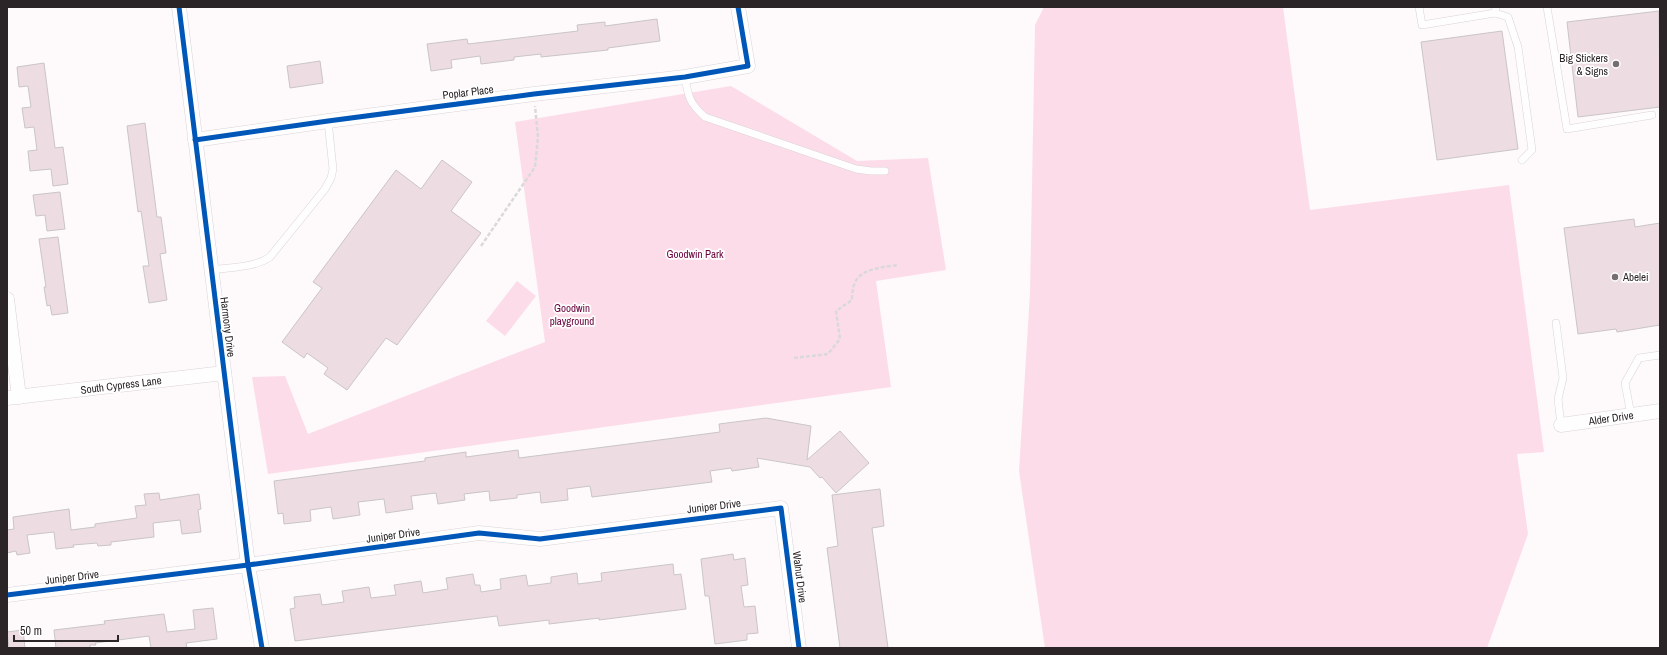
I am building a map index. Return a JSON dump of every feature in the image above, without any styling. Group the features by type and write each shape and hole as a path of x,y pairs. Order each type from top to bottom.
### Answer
{"street":[{"name":"Harmony Drive","path":"179,7 248,565 262,648"},
{"name":"Poplar Place","path":"195,140 328,120 685,77 744,67 748,66 738,7"},
{"path":"7,299 13,397"},
{"name":"South Cypress Lane","path":"13,397 224,373"},
{"name":"Alder Drive","path":"1561,425 1660,411"},
{"name":"Juniper Drive","path":"7,595 248,565 479,533 540,539 781,508"},
{"name":"Walnut Drive","path":"781,508 799,648"}],"lane":[{"path":"1419,7 1422,24 1496,10 1508,17 1518,47 1532,150 1522,160"},
{"path":"1546,7 1567,129 1652,115"},
{"path":"685,77 690,102 705,117 856,169 885,171"},
{"path":"211,270 264,262 270,257 325,189 331,178 333,169 328,120"},
{"path":"1556,323 1563,378 1558,399 1561,425"},
{"path":"1631,415 1625,383 1639,358 1660,355"}],"path":[{"path":"481,246 535,167 538,137 534,94"},
{"path":"794,358 828,354 840,339 836,312 852,300 857,279 861,275 876,269 898,265"}],"green space":[{"path":"1044,7 1283,7 1310,210 1509,185 1544,452 1517,454 1528,534 1487,648 1045,648 1019,471 1030,293 1035,25"},
{"name":"Goodwin Park","path":"731,86 857,161 928,158 946,270 876,281 891,387 268,474 252,377 285,376 308,434 545,342 515,122"},
{"path":"517,281 536,296 505,336 486,321"}],"building":[{"name":"Big Stickers & Signs","path":"1659,11 1660,107 1578,117 1567,22"},
{"path":"657,19 660,41 608,48 608,50 541,57 541,54 514,57 514,60 481,64 480,56 451,60 452,68 431,71 427,44 467,39 468,44 578,31 577,25 605,22 605,26"},
{"path":"1502,31 1518,149 1437,160 1421,42"},
{"path":"320,61 323,83 290,88 287,66"},
{"path":"44,63 55,148 63,147 68,184 53,186 51,169 30,171 28,151 37,150 34,127 25,128 22,108 31,107 28,86 19,87 17,67"},
{"path":"145,123 157,217 161,217 166,253 160,254 167,300 149,303 143,266 149,266 141,211 138,212 127,126"},
{"path":"442,160 472,182 451,211 481,233 397,345 386,338 347,390 324,374 328,368 307,353 304,358 282,342 322,288 313,282 396,170 421,189"},
{"path":"60,192 65,229 47,231 45,215 36,216 33,195"},
{"name":"Abelei","path":"1634,219 1635,227 1660,223 1660,325 1617,332 1616,329 1578,334 1564,228"},
{"path":"58,237 68,313 52,315 50,305 47,306 44,287 46,287 39,239"},
{"path":"766,418 811,426 807,460 840,431 869,463 836,493 822,477 820,478 810,467 757,458 759,467 732,471 731,468 710,471 712,482 592,497 590,486 567,489 568,500 541,503 540,492 517,495 517,498 490,501 489,491 464,494 465,500 438,504 436,493 411,496 413,509 386,513 384,499 358,502 360,515 333,519 331,507 310,510 311,521 284,524 283,513 278,514 274,481 425,461 425,458 466,452 466,457 518,450 519,458 720,432 719,424"},
{"path":"880,489 884,526 872,528 888,648 840,648 827,548 838,546 832,495"},
{"path":"159,493 160,500 199,494 201,509 198,510 201,532 182,534 180,520 153,523 154,537 111,542 111,545 98,546 97,543 73,545 74,547 56,549 54,532 27,535 30,553 17,555 16,551 7,553 7,530 14,529 13,517 69,509 71,530 95,527 95,524 137,518 135,506 146,505 144,494"},
{"path":"733,554 734,560 745,558 748,585 741,586 744,607 755,606 758,633 747,634 747,640 715,644 709,596 705,596 701,559"},
{"path":"673,564 674,575 681,574 686,609 599,620 599,618 549,624 549,620 499,626 497,616 295,641 290,609 295,608 294,597 320,594 322,605 344,602 342,591 369,587 371,598 396,595 394,585 421,581 423,593 448,589 446,578 473,574 475,585 480,585 481,592 501,589 500,579 526,575 528,586 551,583 551,577 577,573 578,584 602,581 601,573"},
{"path":"213,608 217,639 186,643 187,648 151,648 149,636 95,643 96,645 90,645 90,648 56,648 54,630 105,624 104,621 164,614 167,632 195,629 193,610"},
{"path":"23,630 25,648 9,648 7,632"}],"cycle path":[{"path":"179,7 248,565 262,648"},
{"path":"195,140 534,94 685,77 748,66 738,7"},
{"path":"7,595 248,565 479,533 540,539 781,508 799,648"}],"place":[{"name":"Big Stickers & Signs","path":"1616,64"},
{"name":"Abelei","path":"1615,277"}],"park label":[{"name":"Goodwin playground","path":"572,314"}]}
